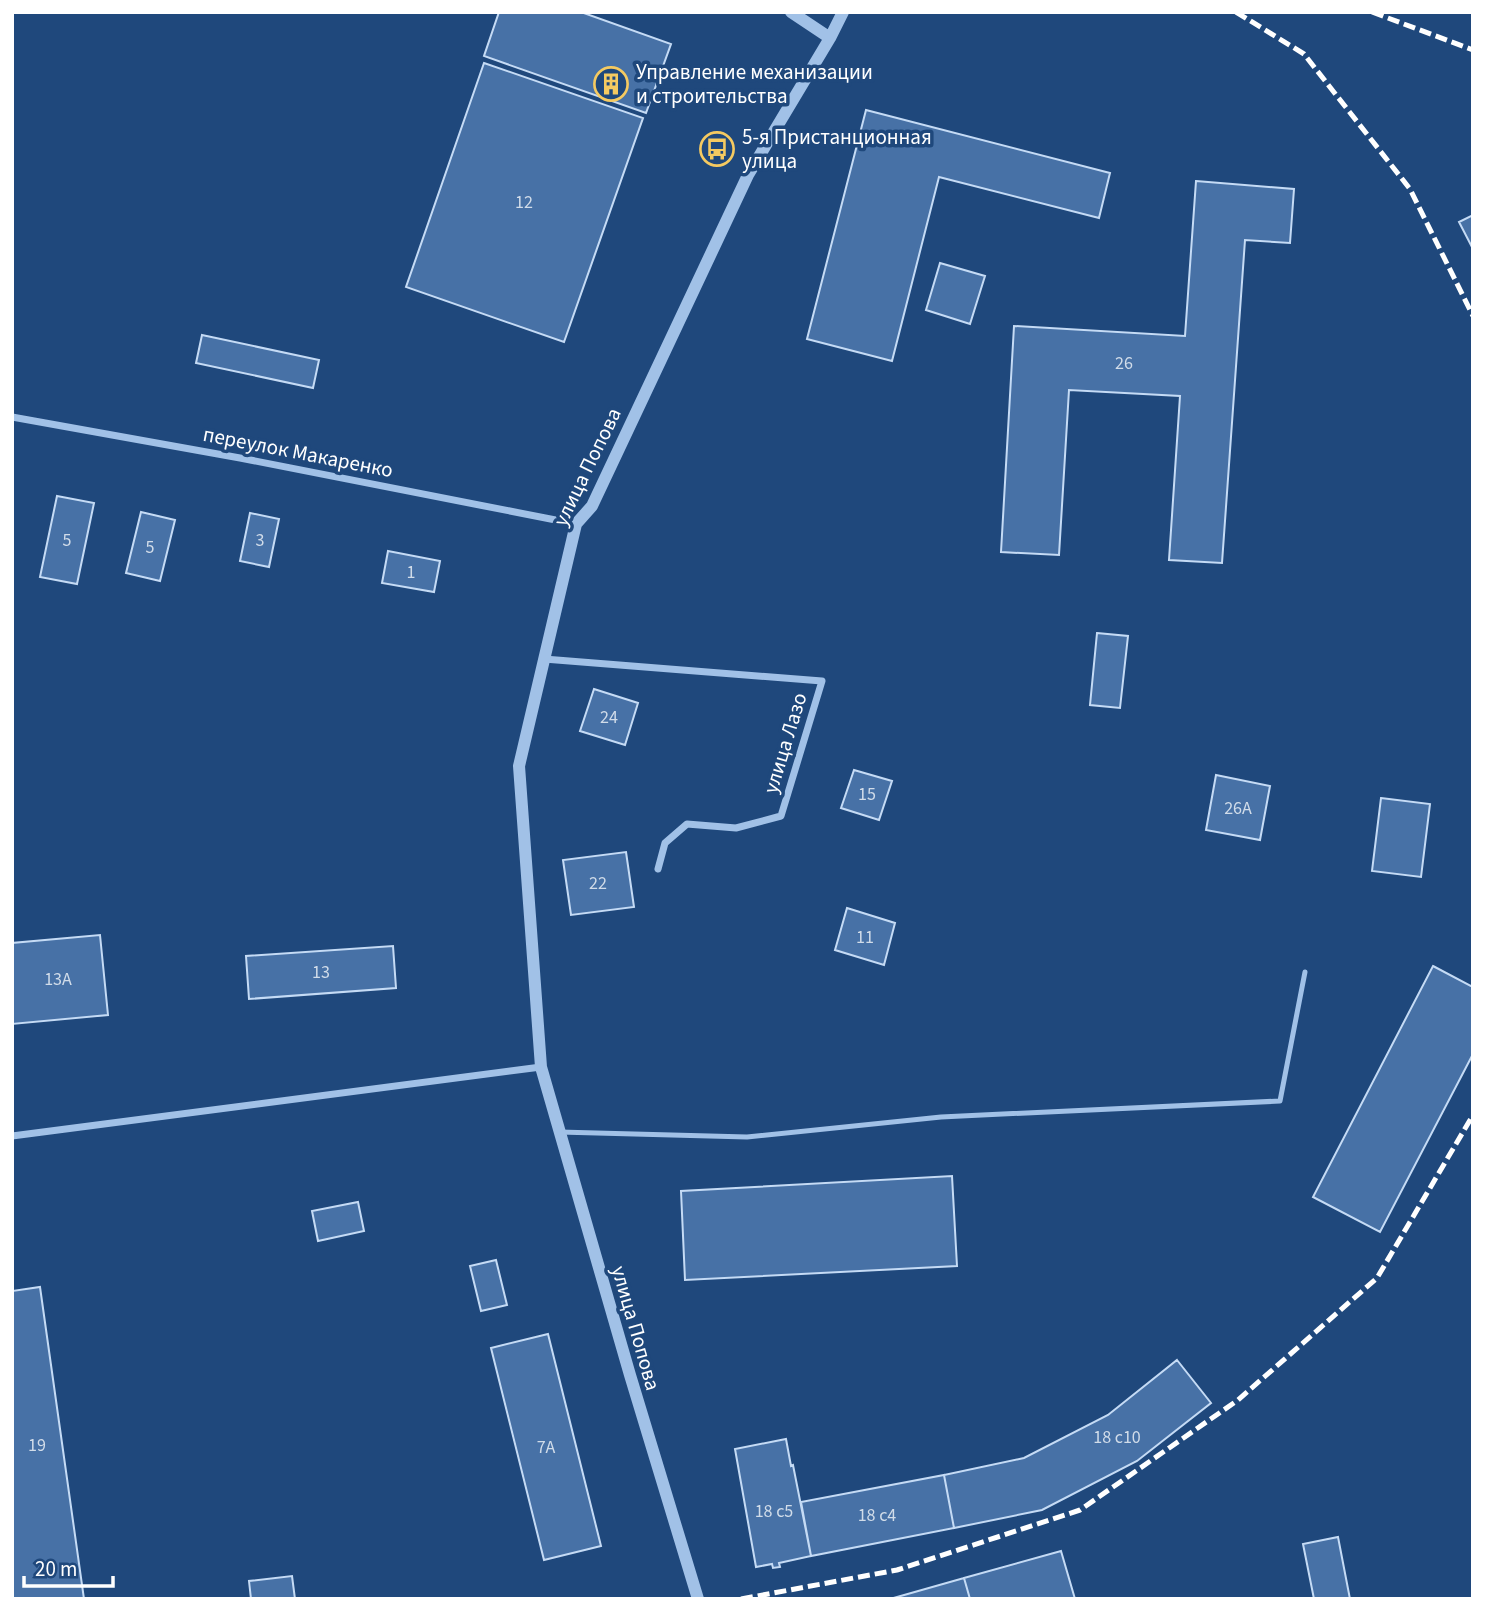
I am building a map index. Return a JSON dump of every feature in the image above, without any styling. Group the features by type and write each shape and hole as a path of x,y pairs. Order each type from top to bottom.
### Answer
{"street":[{"path":"790,12 830,38"},
{"name":"улица Попова","path":"698,1599 541,1067 519,766 576,524 592,506 748,175 843,12"},
{"name":"переулок Макаренко","path":"12,417 240,458 576,524"},
{"name":"улица Лазо","path":"544,659 822,681 781,816 736,828 687,824 665,843 658,869"},
{"path":"12,1136 541,1067"}],"lane":[{"path":"559,1132 747,1137 941,1117 1280,1101 1305,972"}],"building":[{"name":"Управление механизации и строительства","path":"499,12 581,12 671,44 646,113 484,56"},
{"path":"484,63 643,118 564,342 406,287"},
{"path":"866,110 1110,173 1099,218 939,177 892,361 807,339"},
{"path":"1196,181 1294,189 1290,243 1245,240 1222,563 1169,560 1180,396 1069,390 1059,555 1001,552 1014,326 1185,336"},
{"path":"1473,215 1473,249 1459,222"},
{"path":"940,263 985,276 970,324 926,310"},
{"path":"202,335 319,360 313,388 196,363"},
{"path":"57,496 94,503 77,584 40,577"},
{"path":"141,512 175,520 160,581 126,573"},
{"path":"250,513 279,519 269,567 240,561"},
{"path":"388,551 440,561 434,592 382,583"},
{"path":"1097,633 1128,636 1120,708 1090,705"},
{"path":"594,689 638,703 625,745 580,731"},
{"path":"854,770 892,781 879,820 841,808"},
{"path":"1216,775 1270,786 1260,840 1206,830"},
{"path":"1381,798 1430,804 1421,877 1372,871"},
{"path":"626,852 634,907 571,915 563,860"},
{"path":"847,908 895,923 884,965 835,950"},
{"path":"100,935 108,1015 12,1024 12,943"},
{"path":"393,946 396,988 249,999 246,956"},
{"path":"1433,966 1473,987 1473,1054 1380,1232 1313,1197"},
{"path":"952,1176 957,1266 685,1280 681,1191"},
{"path":"358,1202 364,1231 318,1241 312,1211"},
{"path":"496,1260 507,1305 481,1311 470,1266"},
{"path":"40,1287 84,1599 12,1599 12,1291"},
{"path":"548,1334 601,1546 544,1560 491,1348"},
{"path":"1177,1360 1211,1403 1137,1461 1042,1510 954,1528 944,1475 1024,1458 1108,1415"},
{"path":"786,1439 811,1556 779,1563 780,1567 773,1568 772,1564 756,1567 735,1449"},
{"path":"944,1475 954,1528 811,1556 801,1502"},
{"path":"1338,1537 1350,1599 1314,1599 1303,1544"},
{"path":"1061,1551 1075,1599 970,1599 964,1578"},
{"path":"292,1576 295,1599 251,1599 249,1581"},
{"path":"964,1578 970,1599 890,1599"}],"railway":[{"path":"1236,12 1304,54 1410,189 1473,316"},
{"path":"1372,12 1473,50"},
{"path":"741,1599 897,1570 1080,1510 1238,1400 1377,1278 1473,1115"}],"place":[{"name":"Управление механизации и строительства","path":"611,84"},
{"name":"5-я Пристанционная улица","path":"717,149"}]}
